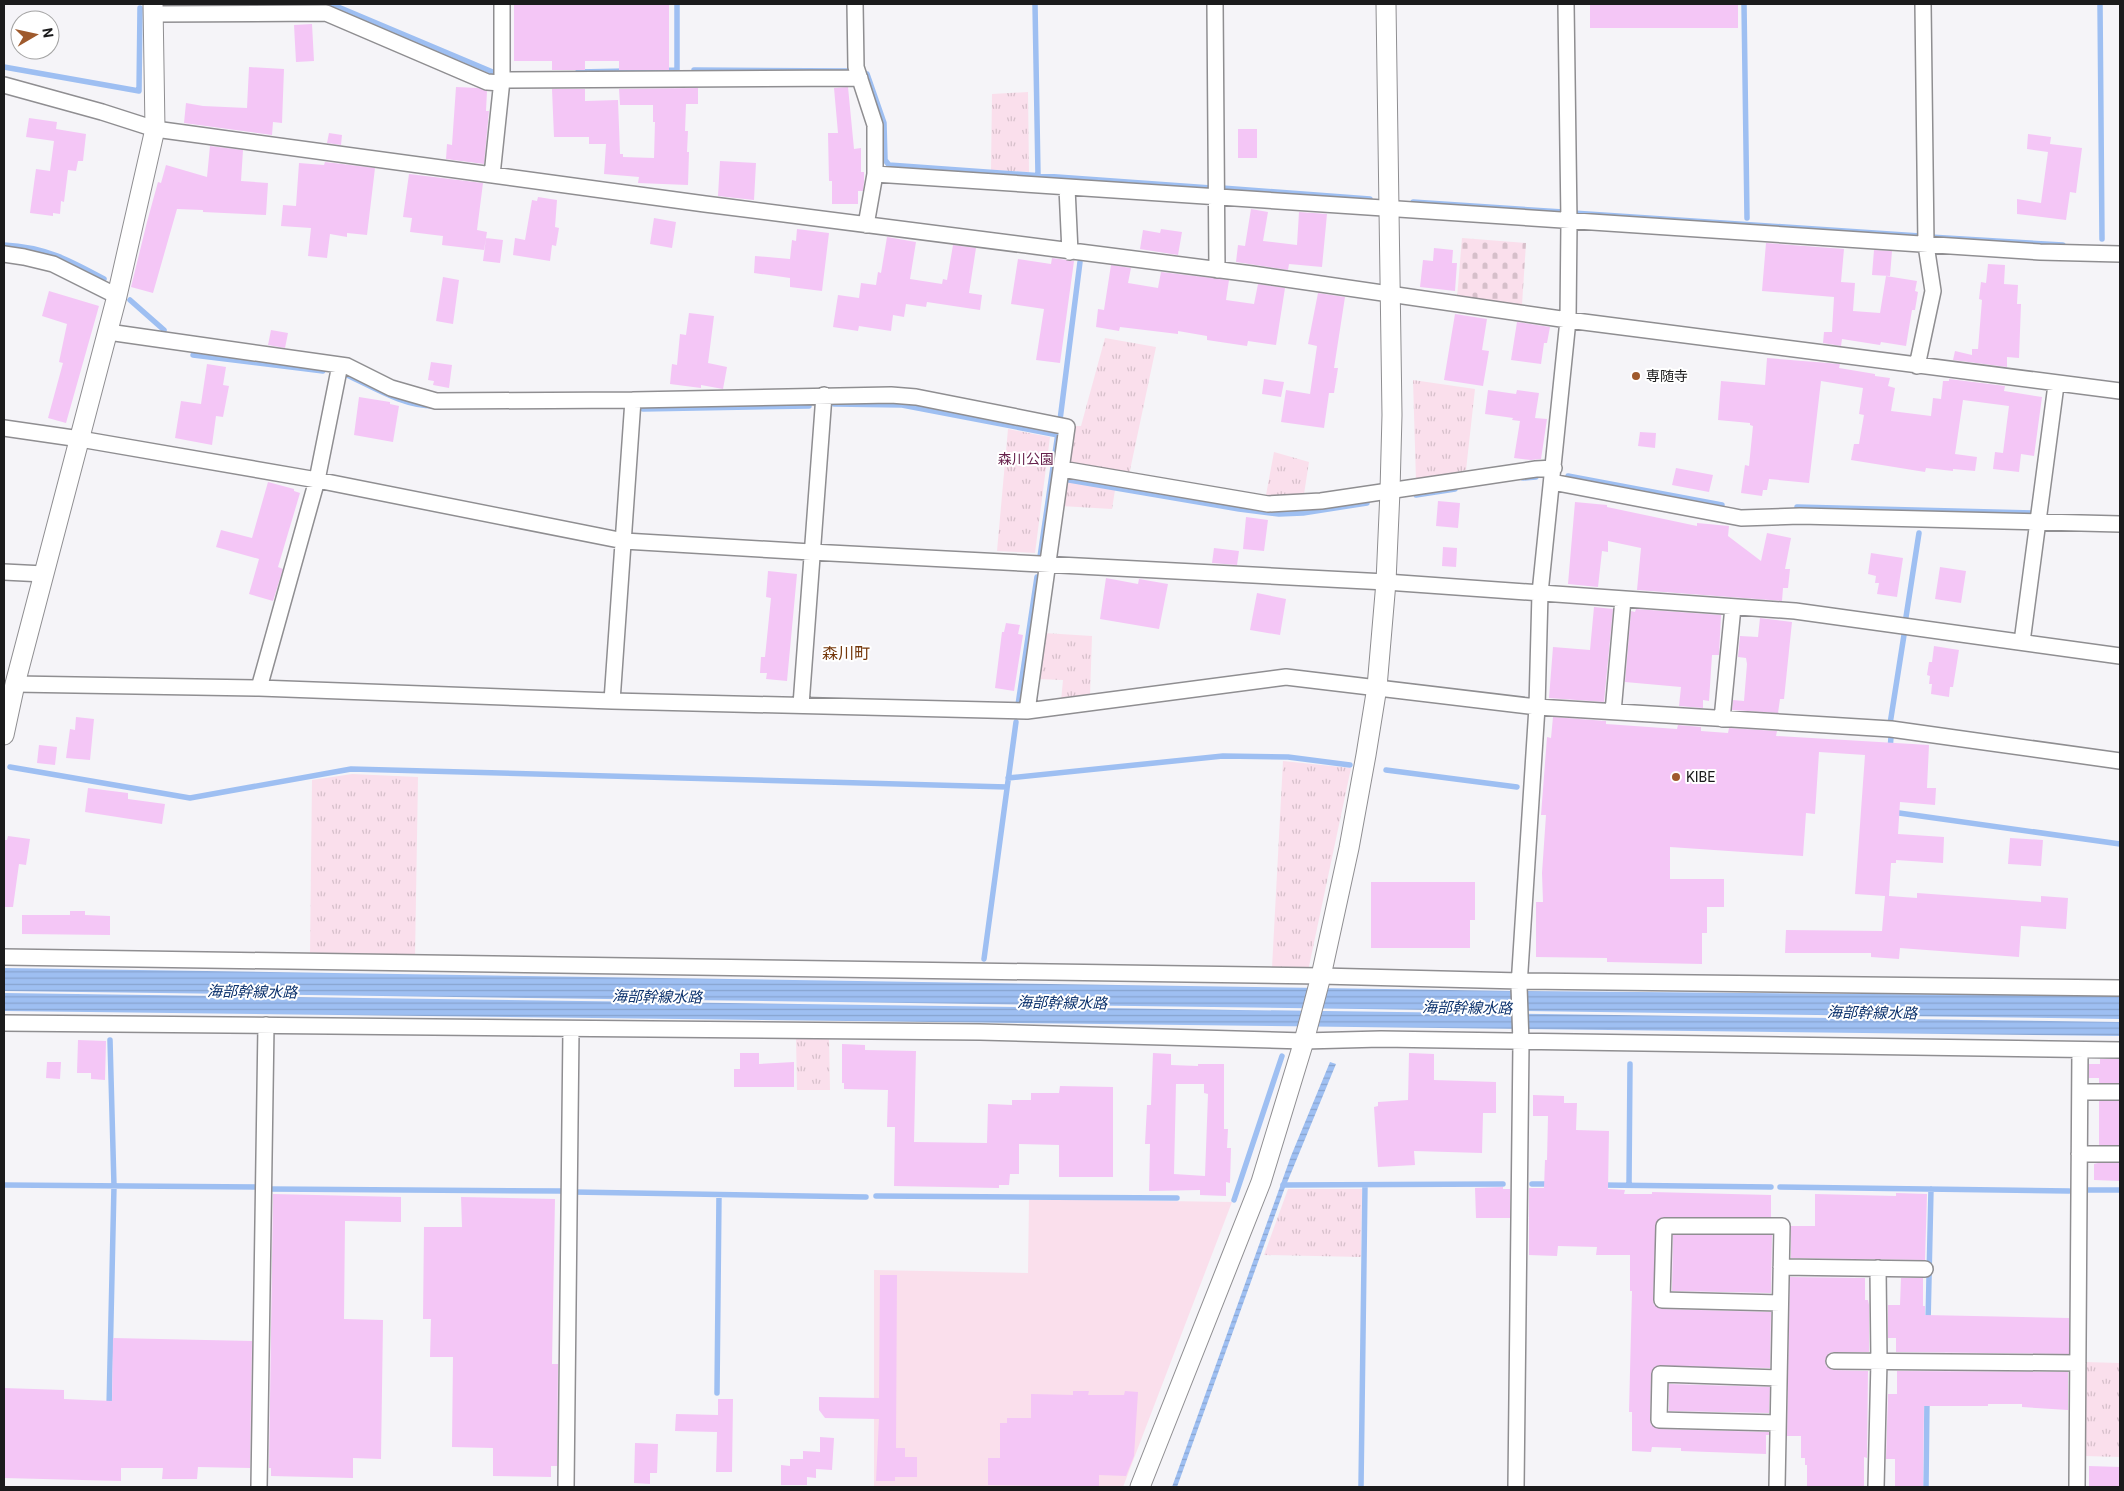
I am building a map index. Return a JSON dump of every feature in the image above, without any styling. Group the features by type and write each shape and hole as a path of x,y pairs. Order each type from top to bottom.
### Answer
{"street":[{"path":"492,175 502,82 502,4"},
{"path":"856,4 856,67 875,125 875,174 866,225"},
{"path":"1215,4 1217,270"},
{"path":"1140,1487 1261,1182 1305,1036 1321,976 1351,839 1377,687 1386,582 1392,415 1386,4"},
{"path":"1516,1487 1520,984 1537,707 1540,593 1568,320 1569,222 1566,4"},
{"path":"1917,366 1933,292 1926,245 1923,4"},
{"path":"4,735 10,694 108,332 155,130 153,9 326,13 487,82 860,78"},
{"path":"4,85 102,112 155,130 1217,270 1568,320 2056,385 2120,391"},
{"path":"875,174 1926,245 2040,252 2120,254"},
{"path":"1067,188 1070,252"},
{"path":"4,254 24,256 53,264 117,296"},
{"path":"108,332 347,366 391,388 436,400 633,400 824,395 916,396 1068,427 1027,711"},
{"path":"259,688 317,480 340,365"},
{"path":"2022,642 2056,385"},
{"path":"801,705 824,395"},
{"path":"612,701 633,400"},
{"path":"4,428 80,439 317,480 624,541 1386,582 1733,606 1795,611 2120,656"},
{"path":"1062,469 1268,504 1321,501 1536,469 1553,475 1741,518 1800,516 2038,520 2120,524"},
{"path":"4,572 44,574"},
{"path":"1613,712 1623,599"},
{"path":"1722,719 1733,606"},
{"path":"10,694 259,688 612,701 1027,711 1286,677 1537,707 1891,729 2120,760"},
{"path":"4,957 1321,976 1520,984 2120,988"},
{"path":"4,1023 1305,1036 1380,1039 1521,1039 2120,1050"},
{"path":"259,1487 266,1025"},
{"path":"566,1487 572,1028"},
{"path":"2077,1487 2080,1050"},
{"path":"2080,1092 2120,1092"},
{"path":"2080,1154 2120,1154"},
{"path":"1777,1487 1782,1226 1664,1226 1662,1300 1780,1302"},
{"path":"1781,1267 1925,1269"},
{"path":"1876,1487 1879,1362 1878,1268"},
{"path":"1834,1361 2078,1363"},
{"path":"1778,1378 1660,1374 1659,1420 1778,1424"}],"green space":[{"path":"1028,92 1029,172 991,170 992,94"},
{"path":"1462,238 1526,243 1522,305 1457,298"},
{"path":"1105,338 1156,347 1129,475 1070,465 1067,462 1072,426 1081,426"},
{"path":"1413,380 1475,389 1466,470 1416,481"},
{"name":"森川公園","path":"1008,429 1050,437 1035,553 997,551"},
{"path":"1274,452 1309,462 1304,494 1280,498 1266,495"},
{"path":"1065,480 1115,490 1112,509 1061,506"},
{"path":"1044,633 1092,636 1090,696 1061,701 1063,680 1037,679"},
{"path":"1283,761 1351,768 1308,971 1272,968"},
{"path":"352,774 418,777 415,958 310,955 312,780"},
{"path":"796,1037 829,1038 830,1090 797,1090"},
{"path":"1288,1189 1362,1189 1361,1257 1264,1255"},
{"path":"1029,1199 1232,1202 1123,1487 874,1487 874,1270 1028,1273"},
{"path":"2084,1362 2120,1363 2120,1457 2084,1456"}],"water":[{"name":"海部幹線水路","path":"4,968 1516,991 2120,996 2120,1019 4,991"},
{"path":"4,993 2120,1022 2120,1036 4,1011"},
{"path":"1330,1062 1336,1064 1284,1190 1177,1487 1172,1487 1291,1156"}],"building":[{"path":"514,4 669,4 669,70 619,70 619,61 585,61 585,70 552,70 552,61 514,61"},
{"path":"1590,4 1738,4 1738,28 1590,28"},
{"path":"312,24 314,61 296,62 294,25"},
{"path":"249,67 284,69 282,123 273,122 272,135 184,123 186,103 203,106 247,108"},
{"path":"456,87 478,88 487,91 486,111 489,111 484,164 446,159 447,144 452,145"},
{"path":"848,87 854,149 861,148 861,172 864,172 863,191 858,191 858,204 832,204 832,181 829,181 828,133 838,133 834,88"},
{"path":"698,88 698,104 686,104 685,131 688,131 687,152 689,152 688,185 638,183 639,177 604,174 606,144 589,144 589,137 554,137 552,89 585,89 585,101 618,100 620,154 623,154 623,157 654,158 655,122 653,122 653,105 620,105 619,89"},
{"path":"29,118 57,122 56,129 86,134 83,161 78,161 76,171 68,170 64,202 61,201 60,214 53,213 53,216 30,213 36,169 50,171 54,141 26,137"},
{"path":"1238,129 1257,129 1257,158 1238,158"},
{"path":"329,133 342,135 341,145 327,143"},
{"path":"2028,134 2051,137 2050,144 2082,148 2076,193 2070,192 2066,220 2017,214 2017,199 2041,203 2048,152 2027,149"},
{"path":"210,146 243,150 241,181 268,183 266,215 177,209 153,293 131,287 158,182 161,183 166,165 207,177"},
{"path":"720,161 756,163 754,200 718,196"},
{"path":"325,162 375,168 367,235 347,233 347,237 330,234 327,258 308,256 311,228 281,226 283,205 296,206 299,163 324,165"},
{"path":"409,174 483,183 477,230 487,232 484,250 442,245 443,236 410,232 412,218 403,217"},
{"path":"538,197 557,200 555,227 559,228 556,246 552,245 550,261 513,255 515,238 525,240 532,200 537,201"},
{"path":"1251,209 1268,212 1263,241 1297,245 1299,212 1327,214 1322,267 1289,264 1288,270 1236,262 1238,245 1245,246"},
{"path":"654,218 676,222 672,248 650,244"},
{"path":"797,229 829,233 822,291 790,287 790,278 754,273 755,256 790,259 792,240 796,241"},
{"path":"1161,229 1182,232 1178,255 1140,249 1143,230 1160,233"},
{"path":"887,237 916,242 910,279 942,284 943,279 947,280 953,245 976,248 969,293 982,295 980,310 927,302 926,307 906,304 904,317 893,315 891,331 859,326 858,331 833,327 838,295 859,298 861,283 876,285 878,272 881,273"},
{"path":"486,238 503,240 500,263 483,261"},
{"path":"1766,243 1844,249 1841,282 1855,283 1853,311 1880,313 1886,276 1917,281 1915,291 1918,292 1915,310 1912,310 1906,346 1881,342 1880,345 1842,339 1841,346 1823,343 1824,332 1832,332 1834,297 1762,291"},
{"path":"1434,248 1453,250 1452,263 1457,263 1455,291 1420,287 1423,260 1433,261"},
{"path":"1874,250 1892,251 1890,276 1872,275"},
{"path":"1052,258 1074,261 1060,363 1036,360 1044,309 1011,304 1018,259 1051,264"},
{"path":"1988,264 2005,265 2004,284 2018,285 2017,304 2021,304 2019,358 2007,357 2007,367 1953,360 1955,351 1972,355 1972,349 1978,349 1982,300 1979,299 1981,282 1986,283"},
{"path":"1111,265 1131,268 1128,283 1158,288 1161,272 1229,280 1226,300 1254,304 1258,284 1285,288 1276,345 1248,341 1247,346 1207,340 1207,336 1178,331 1178,334 1120,327 1119,331 1096,327 1098,309 1104,310"},
{"path":"443,277 459,280 453,324 436,321"},
{"path":"49,291 99,306 66,423 48,418 63,363 59,362 67,324 42,316"},
{"path":"1318,293 1345,297 1334,368 1338,368 1334,393 1329,393 1324,428 1281,422 1286,390 1310,394 1317,346 1308,344"},
{"path":"689,313 714,316 708,363 727,367 723,389 701,385 701,388 670,384 672,364 677,365 680,334 686,335"},
{"path":"1455,314 1487,319 1482,350 1489,351 1483,386 1444,380"},
{"path":"1517,322 1550,327 1547,343 1544,343 1541,364 1511,360"},
{"path":"271,330 288,333 285,348 268,345"},
{"path":"1767,358 1840,364 1839,368 1890,378 1888,386 1895,388 1891,411 1931,416 1933,398 1941,399 1943,381 1949,381 1949,379 2005,386 2004,391 2042,397 2034,456 2021,454 2019,472 1993,469 1995,452 2003,453 2009,406 1963,400 1955,454 1977,457 1975,471 1926,468 1925,472 1851,460 1854,444 1859,444 1864,415 1859,414 1863,388 1821,381 1809,483 1769,479 1767,490 1763,490 1762,496 1741,493 1745,465 1749,466 1753,426 1750,423 1718,420 1721,381 1765,385"},
{"path":"431,362 452,365 449,388 433,385 434,381 428,380"},
{"path":"207,364 226,367 223,385 229,386 223,417 216,416 212,445 175,438 181,401 201,404"},
{"path":"1264,379 1284,382 1281,397 1262,394"},
{"path":"1488,390 1516,394 1517,390 1539,393 1535,418 1547,419 1541,459 1514,458 1520,421 1512,420 1513,418 1485,414"},
{"path":"359,397 390,402 390,404 399,406 393,442 354,435"},
{"path":"1640,432 1656,433 1655,448 1638,446"},
{"path":"1676,468 1713,475 1709,492 1672,485"},
{"path":"268,482 294,489 294,491 300,493 278,567 283,569 273,601 249,594 259,559 216,547 221,530 252,538"},
{"path":"1438,501 1460,503 1458,528 1436,526"},
{"path":"1575,502 1607,505 1607,507 1697,526 1697,523 1729,526 1728,536 1761,561 1767,533 1791,538 1785,569 1790,569 1788,588 1783,588 1782,601 1637,590 1641,548 1608,541 1608,552 1602,551 1598,587 1568,584"},
{"path":"1246,517 1268,520 1264,551 1243,549"},
{"path":"1443,547 1457,548 1456,567 1442,566"},
{"path":"1214,548 1239,551 1237,565 1212,563"},
{"path":"1871,553 1903,558 1897,597 1877,594 1879,583 1875,583 1876,576 1868,574"},
{"path":"1940,567 1966,571 1961,603 1935,599"},
{"path":"768,571 797,574 787,681 766,679 767,673 760,673 761,657 765,657 771,598 766,597"},
{"path":"1106,578 1138,584 1139,579 1168,584 1159,629 1100,619"},
{"path":"1257,593 1286,599 1280,635 1250,630"},
{"path":"1594,607 1613,609 1604,702 1549,698 1553,647 1590,650"},
{"path":"1636,609 1721,615 1719,655 1712,655 1709,701 1703,700 1703,708 1679,706 1681,687 1625,682 1631,611 1635,612"},
{"path":"1760,618 1792,622 1784,699 1780,699 1778,713 1732,710 1733,700 1744,701 1747,664 1746,658 1738,657 1740,636 1758,637"},
{"path":"1006,623 1020,625 1018,634 1023,635 1014,691 995,688 1002,632 1004,632"},
{"path":"1934,646 1959,650 1953,687 1950,687 1949,697 1931,694 1932,684 1929,684 1930,676 1927,675 1929,662 1932,662"},
{"path":"76,717 94,719 90,760 66,758 70,729 75,730"},
{"path":"1553,717 1606,721 1606,724 1677,729 1678,725 1701,727 1701,731 1728,733 1729,728 1777,731 1776,736 1929,745 1927,788 1936,788 1935,805 1900,802 1898,834 1944,837 1943,863 1896,860 1896,863 1891,863 1889,896 1917,898 1917,893 2041,902 2041,896 2068,898 2066,929 2021,926 2019,957 1900,948 1899,959 1871,957 1871,953 1785,953 1786,930 1882,931 1885,896 1855,894 1865,755 1819,752 1815,814 1806,813 1803,856 1670,847 1670,879 1724,879 1724,907 1707,907 1707,933 1702,933 1702,964 1607,962 1607,958 1536,957 1536,902 1543,902 1542,873 1546,815 1541,815 1547,737 1551,738"},
{"path":"39,745 57,747 55,765 37,763"},
{"path":"88,788 128,793 128,799 165,804 162,824 85,812"},
{"path":"8,836 30,839 26,865 19,864 13,907 4,907 4,840 7,840"},
{"path":"2010,838 2043,840 2041,866 2008,864"},
{"path":"1371,882 1475,882 1475,920 1470,920 1470,948 1371,948"},
{"path":"70,911 85,911 85,915 110,916 110,935 22,934 22,915 70,915"},
{"path":"78,1040 106,1041 105,1080 91,1079 91,1073 77,1073"},
{"path":"842,1044 865,1045 865,1050 916,1051 914,1142 987,1143 988,1104 1012,1105 1012,1100 1031,1100 1031,1093 1059,1093 1060,1086 1113,1087 1113,1177 1059,1177 1059,1145 1019,1144 1019,1174 1010,1174 1009,1185 999,1185 999,1188 894,1186 895,1127 887,1127 888,1090 844,1089 844,1083 842,1083"},
{"path":"740,1053 759,1053 759,1064 794,1062 794,1087 734,1087 734,1069 740,1069"},
{"path":"1153,1053 1171,1054 1171,1065 1198,1066 1198,1064 1224,1064 1224,1129 1228,1129 1227,1148 1231,1148 1230,1183 1226,1182 1226,1196 1200,1195 1200,1190 1149,1191 1150,1144 1145,1144 1147,1105 1151,1105","holes":["1176,1084 1204,1084 1204,1093 1208,1094 1205,1176 1174,1174"]},
{"path":"1409,1053 1434,1054 1434,1080 1496,1082 1496,1113 1483,1113 1482,1153 1414,1151 1415,1165 1378,1167 1374,1107 1378,1106 1378,1102 1408,1100"},
{"path":"2100,1059 2120,1059 2120,1083 2099,1083 2099,1078 2089,1078 2089,1064 2100,1064"},
{"path":"47,1062 61,1062 60,1079 46,1078"},
{"path":"1533,1095 1564,1096 1564,1103 1577,1103 1576,1130 1609,1131 1608,1189 1625,1190 1624,1194 1652,1194 1652,1192 1771,1195 1771,1217 1664,1217 1656,1222 1654,1305 1662,1309 1771,1312 1770,1368 1656,1366 1651,1374 1650,1420 1651,1425 1659,1429 1769,1432 1769,1435 1766,1435 1766,1454 1681,1451 1681,1448 1652,1447 1651,1452 1632,1451 1632,1412 1629,1412 1632,1291 1630,1291 1630,1255 1596,1255 1597,1247 1558,1246 1557,1256 1529,1255 1529,1188 1544,1188 1545,1160 1547,1160 1548,1116 1533,1116"},
{"path":"2099,1101 2120,1101 2120,1145 2099,1145"},
{"path":"2120,1163 2120,1181 2094,1180 2094,1164"},
{"path":"1503,1187 1503,1189 1510,1189 1510,1218 1476,1218 1475,1188"},
{"path":"1896,1193 1927,1194 1925,1260 1791,1258 1791,1226 1815,1226 1815,1194 1896,1196"},
{"path":"273,1194 401,1197 401,1222 345,1221 344,1319 383,1320 381,1459 353,1458 353,1478 271,1476 271,1468 269,1468"},
{"path":"461,1197 555,1199 552,1364 558,1364 557,1466 551,1466 551,1477 493,1476 493,1448 452,1447 453,1357 430,1357 431,1319 423,1319 424,1227 462,1227"},
{"path":"1673,1235 1772,1235 1771,1293 1672,1291"},
{"path":"880,1275 897,1275 896,1448 905,1448 905,1457 917,1457 917,1477 895,1477 895,1481 876,1481 879,1419 825,1418 819,1410 819,1397 879,1398"},
{"path":"1790,1277 1865,1278 1865,1300 1868,1300 1869,1305 1869,1352 1834,1352 1829,1353 1825,1360 1826,1366 1833,1370 1868,1371 1867,1458 1864,1457 1864,1487 1807,1487 1807,1465 1805,1465 1805,1458 1801,1458 1801,1436 1787,1436"},
{"path":"1901,1278 1923,1278 1923,1306 1925,1306 1925,1315 2069,1318 2069,1354 1896,1352 1896,1338 1888,1338 1888,1305 1900,1305"},
{"path":"113,1338 252,1341 250,1468 198,1467 197,1479 162,1479 163,1468 121,1468 121,1481 4,1478 4,1388 64,1390 64,1399 112,1401"},
{"path":"1897,1371 2068,1372 2068,1410 2022,1407 2022,1404 1924,1406 1923,1487 1895,1487 1895,1459 1886,1459 1888,1394 1897,1394"},
{"path":"1669,1384 1770,1387 1769,1413 1669,1411"},
{"path":"1073,1391 1089,1391 1088,1395 1124,1395 1125,1391 1138,1392 1134,1456 1126,1476 1099,1475 1099,1487 988,1485 988,1458 1000,1458 1000,1423 1007,1423 1007,1418 1031,1418 1031,1394 1073,1395"},
{"path":"718,1399 733,1399 732,1472 716,1472 717,1432 675,1431 676,1414 718,1415"},
{"path":"820,1437 834,1438 832,1470 816,1469 816,1478 807,1477 807,1485 781,1485 781,1465 790,1466 790,1459 803,1459 803,1451 820,1452"},
{"path":"635,1443 658,1444 657,1473 650,1473 650,1484 634,1483"},
{"path":"2089,1466 2120,1467 2120,1487 2089,1487"}],"waterway":[{"path":"170,6 252,4"},
{"path":"331,4 495,73"},
{"path":"578,72 677,70 677,4"},
{"path":"1035,4 1038,175"},
{"path":"1744,4 1747,218"},
{"path":"2100,4 2102,239"},
{"path":"4,67 139,91 140,8"},
{"path":"694,70 851,71"},
{"path":"862,73 867,74 884,123 885,160 889,165 1211,188"},
{"path":"1222,188 1370,199"},
{"path":"1413,202 1563,212"},
{"path":"1573,213 1920,236"},
{"path":"1930,237 2063,245"},
{"path":"4,245 32,248 56,256 104,279"},
{"path":"1060,420 1080,262"},
{"path":"130,300 164,330"},
{"path":"193,355 323,371"},
{"path":"347,375 400,400 434,406"},
{"path":"834,404 902,405 1058,435"},
{"path":"643,409 809,406"},
{"path":"1040,557 1058,433"},
{"path":"1568,476 1722,505"},
{"path":"1523,478 1536,477"},
{"path":"1069,480 1279,514 1303,513 1367,503"},
{"path":"1416,495 1455,489"},
{"path":"1797,507 2033,513"},
{"path":"1906,617 1919,533"},
{"path":"1018,705 1037,577"},
{"path":"1890,724 1904,635"},
{"path":"984,959 1016,722"},
{"path":"1890,750 1891,737"},
{"path":"1008,778 1223,756 1288,757 1350,765"},
{"path":"10,767 190,798 351,769 1007,787"},
{"path":"1386,770 1517,787"},
{"path":"1892,812 2120,844"},
{"path":"109,1408 114,1186 110,1040"},
{"path":"1234,1200 1282,1056"},
{"path":"1629,1185 1630,1064"},
{"path":"1283,1185 1503,1184"},
{"path":"1532,1184 1552,1184"},
{"path":"4,1185 257,1187"},
{"path":"1361,1487 1365,1185"},
{"path":"1601,1185 1771,1187"},
{"path":"1780,1187 2069,1191"},
{"path":"269,1189 562,1191"},
{"path":"1928,1323 1931,1189"},
{"path":"2087,1190 2120,1190"},
{"path":"573,1192 866,1197"},
{"path":"717,1393 719,1195"},
{"path":"876,1196 1177,1198"},
{"path":"1926,1487 1927,1399"}],"place":[{"name":"専随寺","path":"1636,376"},
{"name":"KIBE","path":"1676,777"}],"district":[{"name":"森川町","path":"846,653"}]}
